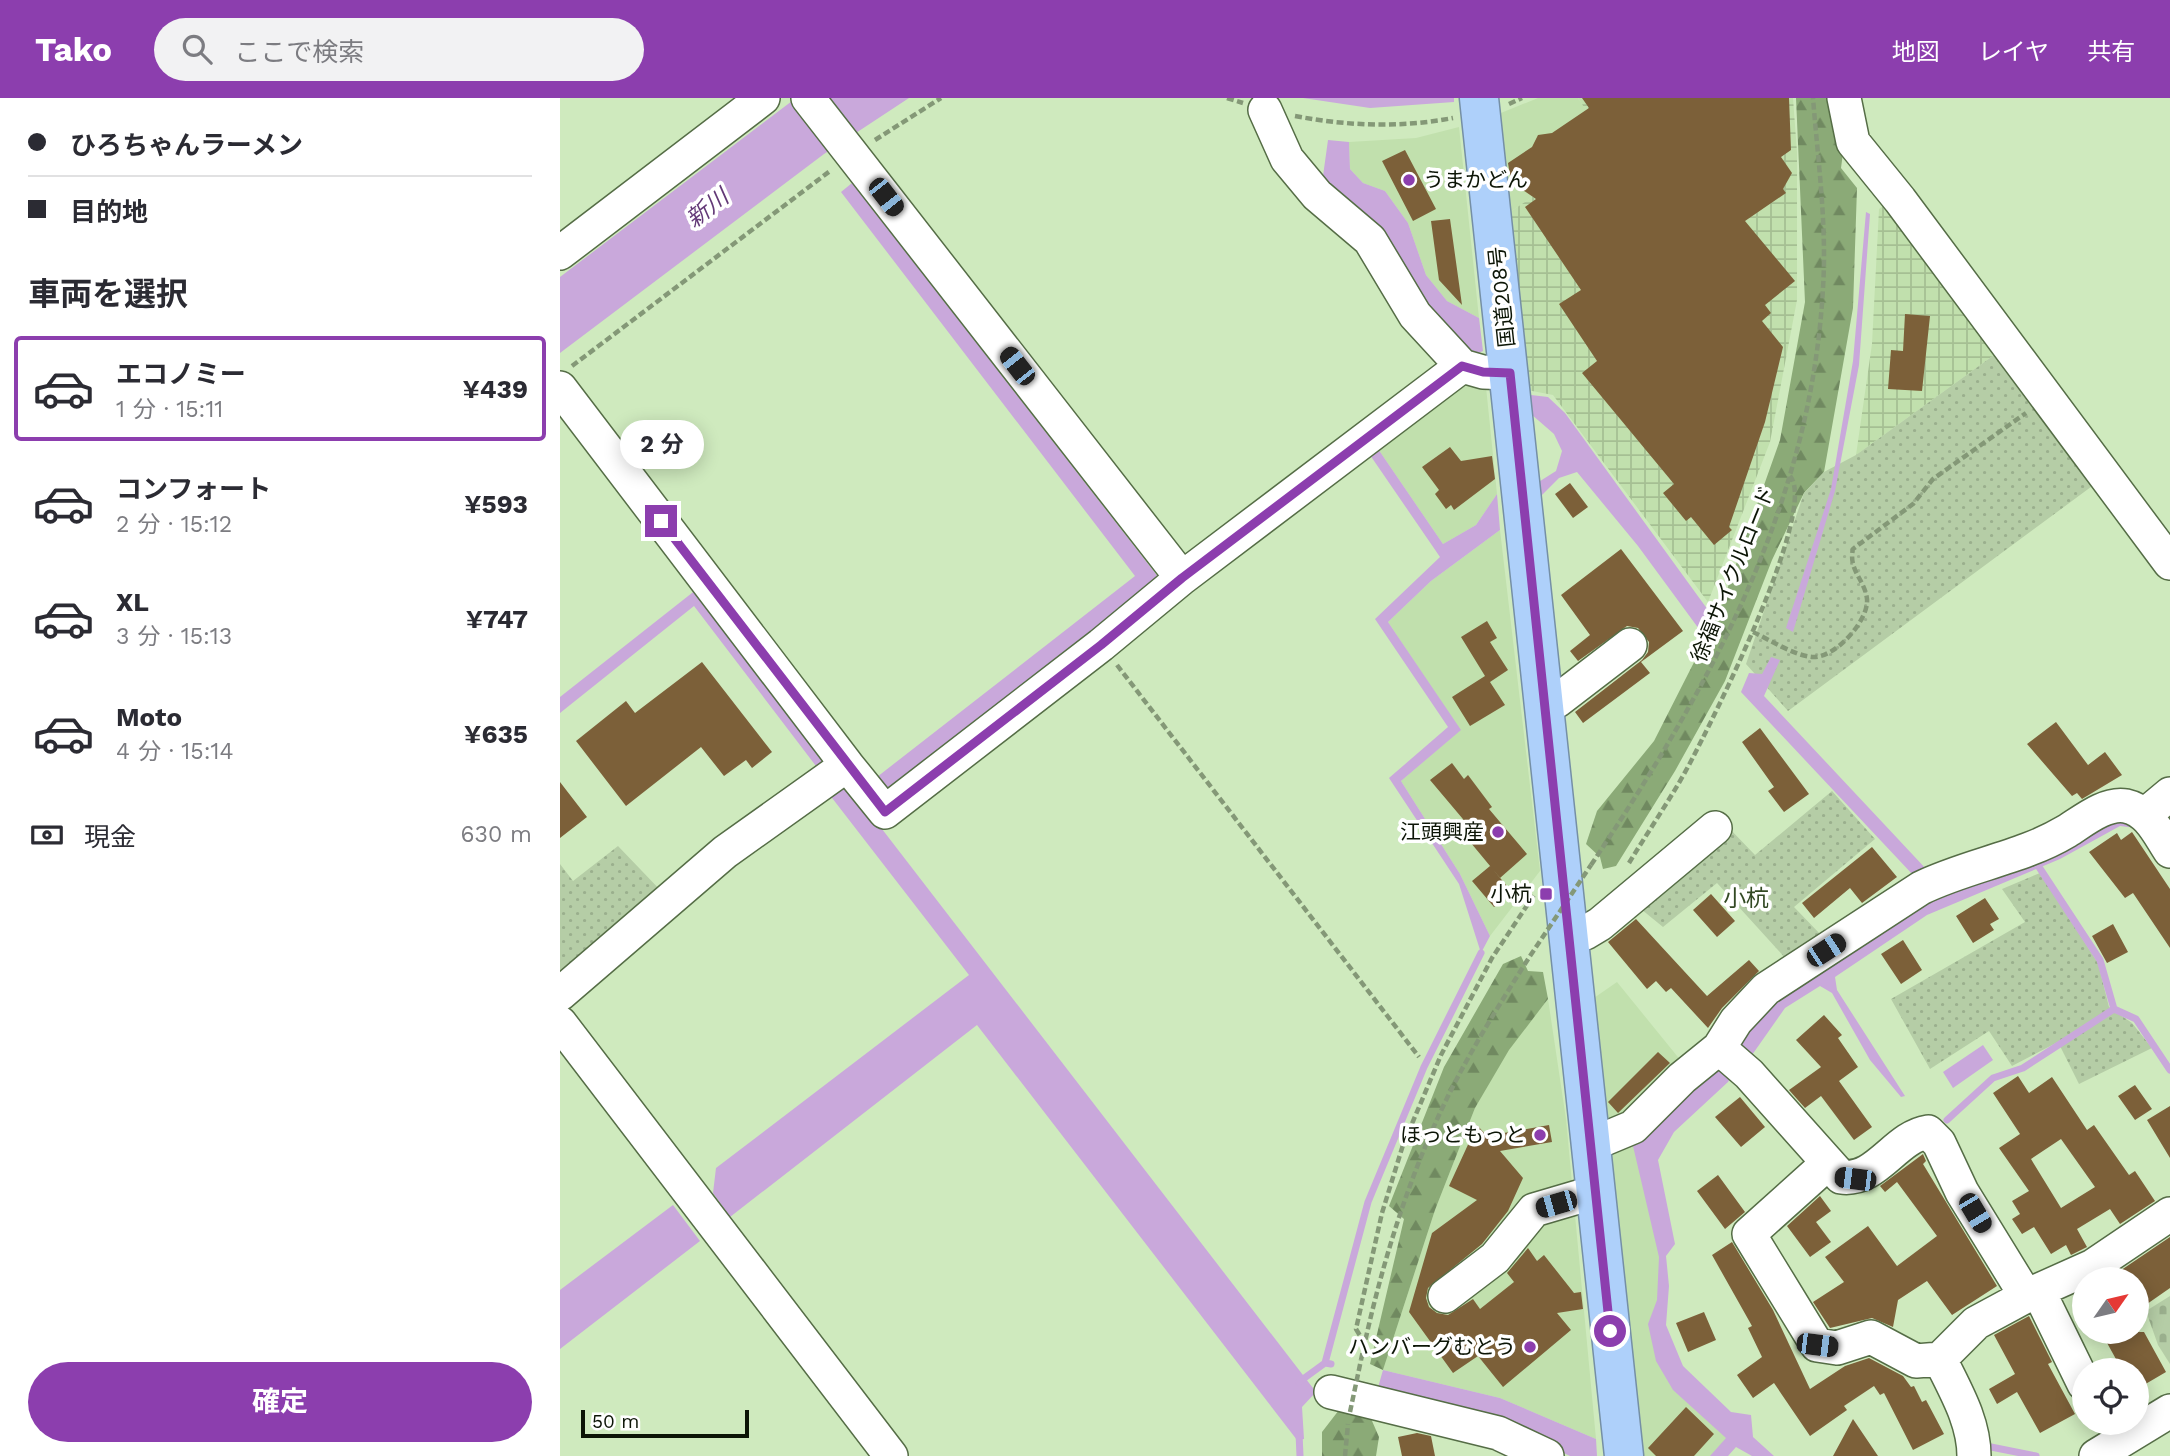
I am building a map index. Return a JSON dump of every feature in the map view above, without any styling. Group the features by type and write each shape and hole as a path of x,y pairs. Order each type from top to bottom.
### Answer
{"highway":[{"name":"国道208号","path":"1480,106 1623,1445"}],"street":[{"path":"560,253 763,98"},
{"path":"808,98 1182,578"},
{"path":"1844,98 1853,142 1900,200 2170,563"},
{"path":"1265,110 1287,159 1317,195 1370,240 1415,315 1462,366 1483,372 1510,373"},
{"path":"565,377 847,765 885,812 1101,645 1182,578 1462,366"},
{"path":"1544,704 1557,701 1630,645"},
{"path":"560,995 725,852 847,765"},
{"path":"1590,1145 1633,1127 1682,1078 1718,1048 1736,1021 1766,989 1920,888 1940,878 2045,844 2104,809 2124,806 2158,804 2170,851"},
{"path":"1568,934 1585,933 1600,925 1715,828"},
{"path":"560,1023 891,1456"},
{"path":"1718,1048 1749,1074 1841,1177 1855,1179 1887,1159 1915,1134 1928,1132 1939,1143 1962,1192 2032,1294 2072,1363"},
{"path":"1828,1163 1749,1234 1817,1345 1837,1348 1871,1337 1916,1361 1940,1359 1976,1323 2093,1266 2170,1214"},
{"path":"1445,1296 1495,1258 1534,1210 1595,1192"},
{"path":"1940,1359 1961,1400 1974,1439 1975,1456"},
{"path":"1340,1402 1498,1433 1547,1456"},
{"path":"2105,1441 2170,1411"}],"path":[{"path":"565,377 853,155 941,98"},
{"path":"1227,98 1265,110 1335,124 1381,126 1522,98"},
{"name":"徐福サイクルロード","path":"1365,1344 1399,1218 1443,1107 1461,1071 1530,956 1659,760 1711,671 1758,565 1790,475 1804,421 1823,289 1824,247 1813,98"},
{"path":"1753,632 1811,657 1823,656 1856,631 1863,618 1867,598 1850,561 1853,549 1913,504 1933,479 2048,398"},
{"path":"1626,867 1689,765 1753,632 1782,554 1797,499 1796,482 1790,475"},
{"path":"1101,645 1419,1057"},
{"path":"1345,1456 1340,1402 1362,1360 1365,1344 1356,1329 1382,1213 1403,1145 1441,1055 1492,958 1529,900 1540,890"}],"shaded area":[{"path":"1538,98 1578,98 1610,145 1507,214 1496,115"},
{"path":"1578,98 1793,98 1797,152 1797,300 1770,442 1708,602 1553,395 1527,390 1507,214 1609,145"},
{"path":"1459,127 1479,318 1447,301 1426,275 1408,223 1385,191 1363,183 1350,169 1349,142 1416,138"},
{"path":"1890,201 2001,350 1856,455 1872,344 1879,209"},
{"path":"1463,377 1486,387 1497,494 1476,525 1443,544 1374,443"},
{"path":"1500,530 1540,871 1490,936 1460,874 1401,781 1460,730 1388,622 1431,581"},
{"path":"1617,982 1686,1067 1638,1116 1665,1242 1656,1333 1737,1433 1716,1456 1638,1456 1591,1000"},
{"path":"1548,999 1566,1119 1596,1439 1500,1398 1383,1370 1435,1210 1475,1108 1509,1049"}],"green space":[{"path":"1796,98 1834,98 1843,153 1841,168 1857,188 1853,308 1824,472 1804,493 1772,560 1725,681 1675,771 1616,866 1603,869 1600,857 1586,844 1597,811 1654,741 1718,615 1780,440 1805,302"},
{"path":"2001,350 2099,481 1788,711 1746,664 1804,493 1824,472 1856,455"},
{"path":"1832,791 1875,839 1794,907 1822,936 1787,960 1717,883 1663,927 1636,905 1729,828 1755,855"},
{"path":"618,846 664,894 560,986 560,864 573,881"},
{"path":"2040,873 2098,963 2109,1007 2132,1023 2152,1048 2079,1084 2058,1042 2012,1066 1989,1031 1930,1069 1891,999 2025,922 2002,889"},
{"path":"1521,956 1528,971 1543,972 1548,999 1509,1050 1475,1108 1435,1210 1383,1370 1370,1364 1404,1219 1389,1206 1444,1067 1503,964"},
{"path":"2170,1296 2170,1364 2158,1345 2149,1320 2149,1309"},
{"path":"1339,1410 1369,1414 1379,1437 1376,1456 1322,1456 1322,1432"}],"water":[{"name":"新川","path":"796,98 909,98 824,154 560,353 560,277"},
{"path":"1303,98 1454,98 1454,102 1370,108"},
{"path":"1328,140 1349,142 1350,169 1363,183 1385,191 1408,223 1426,275 1447,301 1479,318 1483,351 1476,354 1450,336 1323,176"},
{"path":"852,183 1159,578 887,791 877,777 1135,576 841,192"},
{"path":"1866,212 1870,214 1859,365 1835,491 1793,632 1786,628 1831,489 1853,361"},
{"path":"1531,395 1548,397 1565,413 1708,610 1699,629 1638,546 1577,472 1559,478 1537,500 1537,483 1556,471 1562,451 1554,434 1531,414"},
{"path":"1374,443 1443,544 1476,525 1497,494 1500,530 1431,581 1388,622 1461,730 1401,781 1460,874 1490,936 1481,953 1459,884 1389,778 1448,727 1375,619 1440,557 1370,455"},
{"path":"697,589 830,758 819,770 694,606 560,713 560,697"},
{"path":"1771,657 1780,660 1764,696 1928,871 1914,876 1741,692 1749,673 1762,674"},
{"path":"845,781 1316,1392 1302,1407 1304,1439 1297,1440 977,1025 730,1217 713,1193 716,1168 969,975 829,794"},
{"path":"2128,821 2141,825 2170,871 2137,828 2120,826 2060,859 1927,915 1835,977 1837,990 1905,1096 1901,1097 1870,1060 1832,993 1820,986 1785,1008 1752,1055 1741,1060 1728,1082 1674,1132 1658,1160 1675,1244 1666,1256 1669,1286 1666,1325 1683,1366 1731,1412 1751,1415 1753,1437 1774,1456 1752,1456 1736,1447 1728,1456 1710,1456 1726,1438 1673,1390 1656,1361 1648,1324 1657,1300 1659,1257 1633,1146 1695,1084 1725,1062 1738,1035 1760,1010 1788,988 1932,898 2041,858 2109,822"},
{"path":"1983,1045 1993,1060 1953,1088 1943,1072"},
{"path":"673,1205 700,1241 560,1349 560,1290"},
{"path":"1383,1370 1500,1398 1596,1439 1597,1456 1570,1456 1520,1432 1377,1391"}],"building":[{"path":"1582,98 1789,98 1791,150 1781,157 1792,173 1783,189 1786,193 1745,221 1795,281 1765,305 1771,313 1762,321 1783,347 1765,422 1729,527 1732,530 1714,545 1691,517 1686,521 1663,493 1674,484 1582,373 1597,361 1559,304 1581,290 1525,207 1536,199 1511,182 1508,163 1532,147 1538,135 1552,133 1589,108"},
{"path":"1405,150 1436,209 1413,221 1382,161"},
{"path":"1450,219 1462,305 1439,280 1431,221"},
{"path":"1905,314 1930,316 1922,391 1888,389 1891,350 1903,351"},
{"path":"1450,447 1461,461 1492,456 1495,479 1454,510 1451,505 1446,509 1435,494 1439,490 1422,467"},
{"path":"1570,483 1588,507 1573,518 1555,494"},
{"path":"1621,549 1683,631 1641,662 1650,673 1583,723 1575,712 1642,660 1648,652 1649,642 1638,628 1627,626 1578,661 1570,651 1590,635 1561,595"},
{"path":"1487,621 1497,638 1490,642 1508,670 1490,682 1505,705 1470,726 1452,697 1485,676 1461,637"},
{"path":"702,662 772,752 752,768 746,760 724,776 701,747 626,806 576,741 626,701 635,713"},
{"path":"2056,722 2088,765 2105,752 2122,775 2082,799 2077,793 2072,796 2027,744"},
{"path":"1760,728 1809,794 1784,812 1768,791 1774,787 1742,742"},
{"path":"1452,763 1464,779 1468,775 1492,807 1489,809 1527,854 1500,878 1466,837 1473,831 1430,780"},
{"path":"560,782 587,817 560,838"},
{"path":"2132,832 2170,889 2170,948 2133,893 2125,898 2089,852 2117,833 2121,840"},
{"path":"1872,847 1897,877 1862,903 1850,888 1814,918 1802,903"},
{"path":"1490,866 1512,892 1494,907 1472,881"},
{"path":"1711,894 1735,921 1717,937 1693,910"},
{"path":"1985,898 1999,919 1990,924 1994,930 1973,943 1956,916"},
{"path":"1636,919 1707,996 1749,960 1759,971 1722,1008 1708,1028 1671,988 1666,992 1656,981 1647,989 1608,942"},
{"path":"2113,924 2128,952 2107,963 2092,936"},
{"path":"1903,940 1922,970 1901,984 1881,954"},
{"path":"1824,1015 1842,1035 1838,1038 1858,1067 1839,1081 1872,1127 1854,1140 1821,1096 1805,1108 1789,1090 1821,1067 1796,1040"},
{"path":"1658,1052 1670,1063 1618,1113 1608,1102"},
{"path":"2018,1076 2029,1093 2052,1077 2087,1130 2094,1125 2129,1175 2135,1171 2155,1201 2120,1224 2110,1209 2077,1229 2087,1247 2071,1255 2066,1245 2051,1254 2034,1227 2022,1234 2012,1219 2020,1214 2012,1201 2029,1191 1999,1148 2020,1134 1993,1093","holes":["2061,1139 2095,1187 2061,1208 2031,1159"]},
{"path":"2135,1085 2152,1109 2135,1120 2118,1096"},
{"path":"1740,1097 1765,1127 1741,1147 1715,1117"},
{"path":"2170,1106 2170,1158 2147,1120"},
{"path":"1477,1125 1487,1136 1549,1125 1552,1142 1500,1151 1523,1178 1508,1211 1482,1244 1428,1288 1426,1298 1429,1307 1437,1313 1448,1315 1473,1299 1480,1309 1514,1282 1507,1273 1528,1248 1537,1261 1544,1255 1574,1293 1581,1292 1583,1309 1557,1313 1571,1330 1503,1387 1478,1356 1453,1373 1409,1312 1432,1233 1477,1200 1449,1186"},
{"path":"1923,1154 1926,1161 1923,1164 1997,1286 1952,1315 1927,1281 1898,1300 1893,1327 1872,1318 1830,1328 1813,1302 1844,1282 1825,1257 1868,1226 1897,1266 1937,1236 1897,1182 1885,1192 1880,1186"},
{"path":"1718,1175 1745,1212 1725,1229 1697,1191"},
{"path":"1820,1196 1831,1211 1816,1222 1831,1242 1810,1257 1787,1226"},
{"path":"2170,1237 2170,1288 2149,1303 2149,1267 2126,1267"},
{"path":"1732,1242 1773,1310 1810,1389 1845,1366 1869,1358 1903,1376 1911,1387 1914,1386 1922,1402 1926,1400 1944,1434 1913,1450 1884,1393 1880,1395 1874,1386 1844,1406 1847,1410 1810,1436 1774,1383 1753,1398 1737,1375 1762,1357 1748,1328 1752,1326 1712,1255"},
{"path":"1704,1312 1716,1340 1688,1352 1676,1323"},
{"path":"2029,1316 2052,1362 2048,1364 2072,1408 2072,1416 2040,1433 2017,1392 1997,1404 1989,1389 2015,1374 1994,1335"},
{"path":"2149,1341 2166,1372 2149,1382 2149,1358 2115,1358 2108,1344 2149,1344"},
{"path":"1686,1407 1714,1434 1694,1456 1656,1456 1648,1448"},
{"path":"1853,1419 1878,1456 1833,1456"},
{"path":"1417,1433 1431,1436 1435,1456 1402,1456 1398,1437"}],"waterway":[{"path":"2039,867 2100,960 2114,1009 2136,1019 2170,1070"},
{"path":"1325,1363 1368,1202 1424,1067 1481,953"},
{"path":"1947,1120 1993,1078 2023,1068 2114,1009"},
{"path":"1299,1382 1325,1363 1331,1364"},
{"path":"1299,1433 1300,1456"},
{"path":"1991,1447 2036,1456"}],"place":[{"name":"うまかどん","path":"1409,180"},
{"name":"江頭興産","path":"1498,832"},
{"name":"小杭","path":"1546,894"},
{"name":"ほっともっと","path":"1540,1135"},
{"name":"ハンバーグむとう","path":"1530,1347"}],"district":[{"name":"小杭","path":"1746,898"}],"route":[{"path":"661,521 885,812 1101,645 1182,578 1462,366 1483,372 1510,373 1610,1331"}]}
